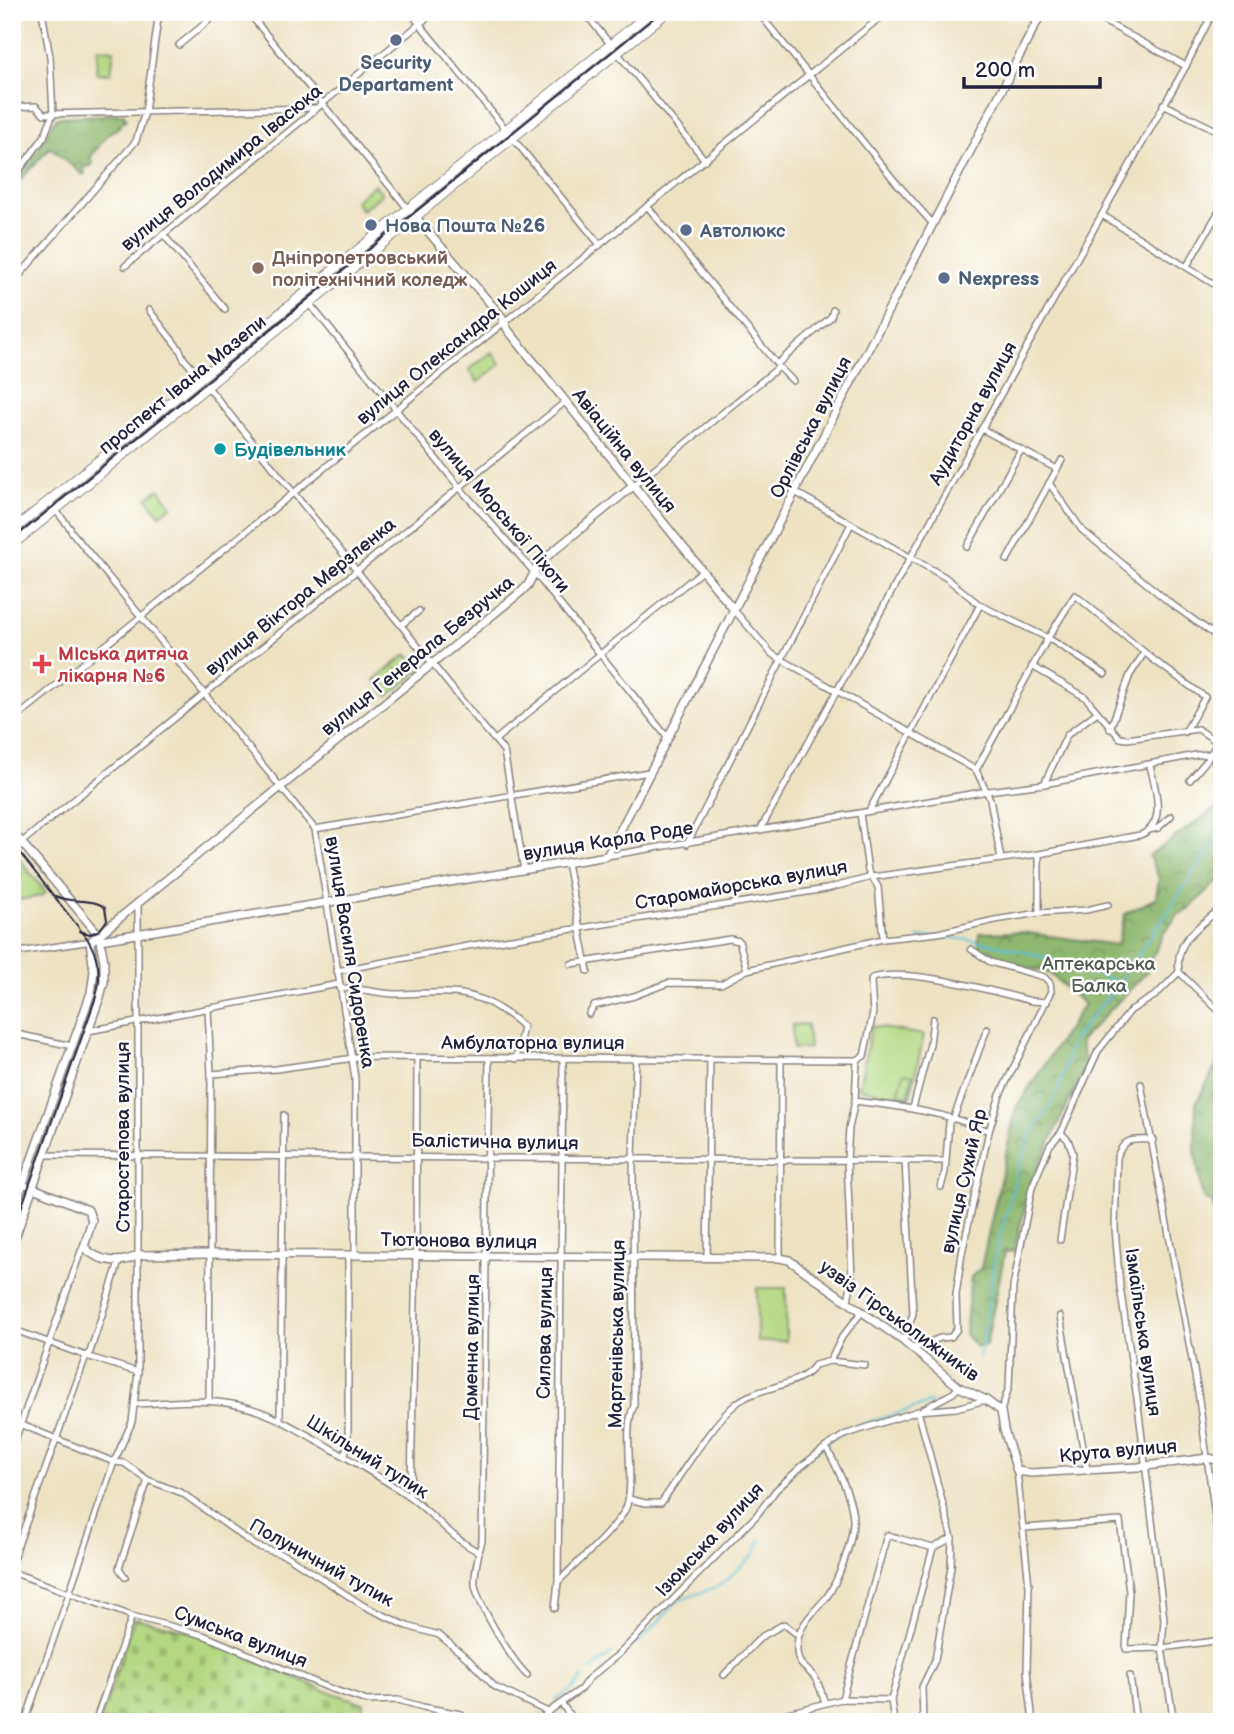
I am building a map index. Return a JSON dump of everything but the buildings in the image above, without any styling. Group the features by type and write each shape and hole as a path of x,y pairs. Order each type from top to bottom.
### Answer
{"highway":[{"name":"проспект Івана Мазепи","path":"615,48 651,12"},
{"name":"проспект Івана Мазепи","path":"12,531 615,48 667,12"},
{"name":"проспект Івана Мазепи","path":"12,545 208,387 412,213"}],"street":[{"path":"12,180 44,137 53,114 50,57 42,12"},
{"path":"12,284 136,141 145,112 159,12"},
{"path":"179,45 219,12"},
{"name":"Авіаційна вулиця","path":"248,12 320,106 502,317 503,323 565,402 702,572 772,653 976,769"},
{"path":"410,12 600,245"},
{"name":"вулиця Володимира Івасюка","path":"125,266 435,12"},
{"path":"584,12 705,160"},
{"path":"758,12 933,223"},
{"name":"вулиця Олександра Кошиця","path":"12,721 887,12"},
{"name":"Орлівська вулиця","path":"607,856 1042,12"},
{"path":"1087,12 1185,66"},
{"name":"Аудиторна вулиця","path":"760,830 1213,12"},
{"path":"1163,104 1222,133"},
{"path":"12,107 36,106 44,114 53,114 320,106"},
{"path":"647,206 793,381"},
{"path":"1187,266 1222,206"},
{"path":"1102,215 1222,289"},
{"path":"163,234 225,309"},
{"name":"вулиця Морської Піхоти","path":"309,303 459,487 534,572 667,737"},
{"path":"149,310 184,359 505,751 524,870"},
{"name":"вулиця Генерала Безручка","path":"90,942 100,937 138,902 522,591 539,563 778,366 831,317 833,310"},
{"name":"вулиця Віктора Мерзленка","path":"22,842 565,402"},
{"path":"982,429 1057,469"},
{"path":"967,547 1021,450"},
{"path":"1007,560 1062,460"},
{"path":"1049,483 1082,530 1170,603 1222,639"},
{"path":"795,492 945,577 980,605 1048,638 1105,674"},
{"name":"вулиця Василя Сидоренка","path":"48,501 315,829 355,1078 356,1155 348,1435 345,1457"},
{"path":"687,844 851,524"},
{"path":"495,740 702,572"},
{"path":"1001,859 988,791 976,769 1048,638 1075,596 1144,653 1205,697 1185,732"},
{"path":"869,811 980,605"},
{"path":"401,625 419,611"},
{"path":"1110,729 1130,675 1144,653"},
{"path":"1032,666 1085,697 1120,738 1198,729 1217,742"},
{"path":"1044,785 1068,735 1097,713"},
{"path":"1190,780 1222,734"},
{"name":"вулиця Карла Роде","path":"100,937 137,934 687,844 988,791 1044,785 1209,754"},
{"path":"1149,830 1158,811 1150,766"},
{"path":"315,829 649,772"},
{"path":"860,813 868,871 878,887 883,939"},
{"name":"Старомайорська вулиця","path":"337,971 580,928 826,889 872,877 1039,854 1140,835 1158,828 1171,816"},
{"path":"12,831 100,937 104,961 104,982 12,1246"},
{"path":"1039,854 1039,913"},
{"path":"567,863 588,971"},
{"name":"Старостепова вулиця","path":"25,1722 114,1462 132,1422 135,1404 138,1372 138,902"},
{"path":"589,1014 594,1006 634,996 658,985 721,984 747,970 883,939 967,929 995,920 1108,905"},
{"path":"1222,907 1185,941 1177,960 1179,972 1222,1014"},
{"path":"571,964 730,939 739,940 747,970"},
{"path":"12,953 90,942 93,980 12,1214"},
{"path":"848,1301 852,1279 847,1160 849,1128 855,1101 857,1060 864,1056 873,1013 872,978 926,978 1031,1001 1047,1002 1051,987 1044,977 990,962 971,949"},
{"path":"1033,1722 1027,1671 1029,1586 1024,1528 1017,1471 1001,1411 1009,1387 1013,1287 1032,1187 1050,1145 1061,1133 1098,1051 1131,1010 1156,995 1179,972"},
{"path":"88,1031 340,986 400,994 463,993 480,997 523,1027 516,1059"},
{"name":"вулиця Сухий Яр","path":"912,1349 940,1338 951,1337 957,1329 956,1295 962,1253 989,1131 1000,1095 1047,1002"},
{"path":"208,1009 211,1074 209,1401"},
{"path":"913,1108 930,1044 933,1019"},
{"path":"941,1187 950,1136 949,1122 954,1117 988,1029"},
{"path":"12,1033 72,1046"},
{"name":"Амбулаторна вулиця","path":"211,1074 276,1069 353,1057 857,1060"},
{"path":"409,1496 416,1255 417,1058"},
{"name":"Доменна вулиця","path":"479,1552 482,1541 485,1465 489,1058"},
{"name":"Силова вулиця","path":"555,1608 558,1582 563,1059"},
{"name":"Мартенівська вулиця","path":"629,1499 631,1422 634,1406 633,1158 636,1059"},
{"path":"707,1258 710,1059"},
{"path":"780,1258 782,1059"},
{"path":"1141,1084 1208,1458 1222,1567"},
{"path":"855,1101 913,1108 954,1117 989,1131"},
{"path":"280,1419 284,1115"},
{"path":"1060,1240 1073,1153 1068,1140 1061,1133"},
{"name":"Ізмаїльська вулиця","path":"1153,1140 1131,1140 1122,1146 1117,1157 1115,1228 1120,1287 1146,1466 1164,1619 1162,1648 1174,1722"},
{"name":"Балістична вулиця","path":"45,1154 945,1161"},
{"path":"903,1341 913,1314 905,1161"},
{"path":"12,1180 88,1210 92,1220 85,1247 81,1251 12,1449"},
{"path":"85,1247 94,1255 120,1262 138,1255"},
{"name":"Тютюнова вулиця","path":"138,1255 780,1258"},
{"name":"узвіз Гірськолижників","path":"780,1258 789,1259 903,1341 959,1387 986,1400 1001,1411"},
{"path":"12,1562 55,1437 86,1356 90,1352 120,1262"},
{"path":"830,1361 842,1337 862,1312"},
{"path":"1060,1316 1087,1470"},
{"path":"12,1329 138,1372"},
{"path":"558,1582 623,1515 629,1499 661,1503 710,1434 736,1404 751,1394 800,1378 815,1366 830,1361 865,1366"},
{"name":"Ізюмська вулиця","path":"539,1722 548,1712 581,1689 588,1679 643,1630 756,1516 776,1490 802,1465 844,1436 920,1410 953,1393 959,1387"},
{"name":"Ізюмська вулиця","path":"920,1410 956,1408 986,1400"},
{"name":"Шкільний тупик","path":"135,1404 209,1401 236,1404 280,1419 409,1496 450,1534 479,1552"},
{"path":"920,1410 952,1538 951,1567 935,1660 922,1687 923,1722"},
{"name":"Полуничний тупик","path":"12,1421 114,1462 124,1463 148,1480 182,1493 256,1546 287,1556 364,1606 407,1626 439,1635 467,1658 495,1687 548,1712"},
{"path":"825,1703 818,1681 800,1665 797,1648 798,1634 840,1574 853,1523 839,1470 826,1447"},
{"name":"Крута вулиця","path":"1017,1471 1031,1473 1146,1466 1208,1458 1222,1461"},
{"path":"125,1577 119,1568 148,1480"},
{"path":"1024,1528 1120,1521 1129,1591 1126,1649 1162,1648 1222,1640"},
{"path":"842,1699 887,1535 933,1548 952,1538"},
{"path":"894,1722 891,1700 933,1548"},
{"path":"479,1552 475,1581 482,1602 502,1643 527,1675"},
{"name":"Сумська вулиця","path":"12,1572 132,1616 203,1635 329,1688 367,1701 398,1700 461,1714"},
{"path":"95,1722 132,1616"},
{"path":"724,1675 761,1637 783,1625 798,1634"},
{"path":"1130,1676 1136,1722"},
{"path":"762,1722 768,1718 842,1699 891,1700"},
{"path":"562,1704 574,1722"}],"green space":[{"path":"98,48 114,50 111,74 96,73"},
{"path":"124,114 126,119 110,132 90,158 93,163 84,167 83,175 50,147 18,183 14,182 38,150 55,119"},
{"path":"375,184 382,194 362,210 355,201"},
{"path":"492,352 501,364 478,382 469,370"},
{"path":"159,489 172,506 160,515 147,498"},
{"path":"407,654 420,670 388,696 375,680"},
{"name":"Аптекарська Балка","path":"1222,799 1222,877 1188,910 1179,914 1163,934 1146,973 1080,1041 1086,1065 1031,1183 1014,1251 1005,1252 986,1345 976,1347 965,1334 971,1277 981,1268 1016,1108 1084,1004 1049,973 1001,961 979,949 979,933 1020,932 1117,945 1125,914 1156,898 1159,878 1149,856 1217,807"},
{"path":"12,850 46,892 41,896 12,901"},
{"path":"807,1024 809,1048 793,1049 792,1025"},
{"path":"871,1026 924,1035 910,1099 859,1088"},
{"path":"1220,1048 1222,1250 1212,1202 1203,1199 1195,1150 1196,1103 1216,1066"},
{"path":"904,1073 913,1075 908,1097 898,1094"},
{"path":"757,1288 786,1288 786,1341 757,1342"},
{"path":"134,1618 185,1630 326,1691 364,1703 359,1722 100,1722"}],"waterway":[{"path":"979,1358 995,1255 1018,1170 1030,1135 1052,1103 1061,1082 1072,1041 1120,982 1210,849 1222,840"},
{"path":"918,938 942,937 994,944 1120,982"},
{"path":"816,1452 841,1433 931,1402"},
{"path":"628,1648 641,1640 678,1601 719,1586 754,1555 761,1540"},
{"path":"591,1670 613,1652"},
{"path":"556,1700 573,1689 583,1677"},
{"path":"534,1722 542,1714"}],"tram line":[{"path":"12,540 661,12"},
{"path":"1207,12 1222,19"},
{"path":"12,843 87,938 97,959 99,974 96,997 12,1234"},
{"path":"55,896 94,903 105,908 107,920 100,930 90,934 79,931"}],"place":[{"name":"Security Departament","path":"396,40"},
{"name":"Нова Пошта №26","path":"371,225"},
{"name":"Автолюкс","path":"686,230"},
{"name":"Дніпропетровський політехнічний коледж","path":"258,268"},
{"name":"Nexpress","path":"944,278"},
{"name":"Будівельник","path":"220,449"},
{"name":"МІська дитяча лікарня №6","path":"42,664"}]}
